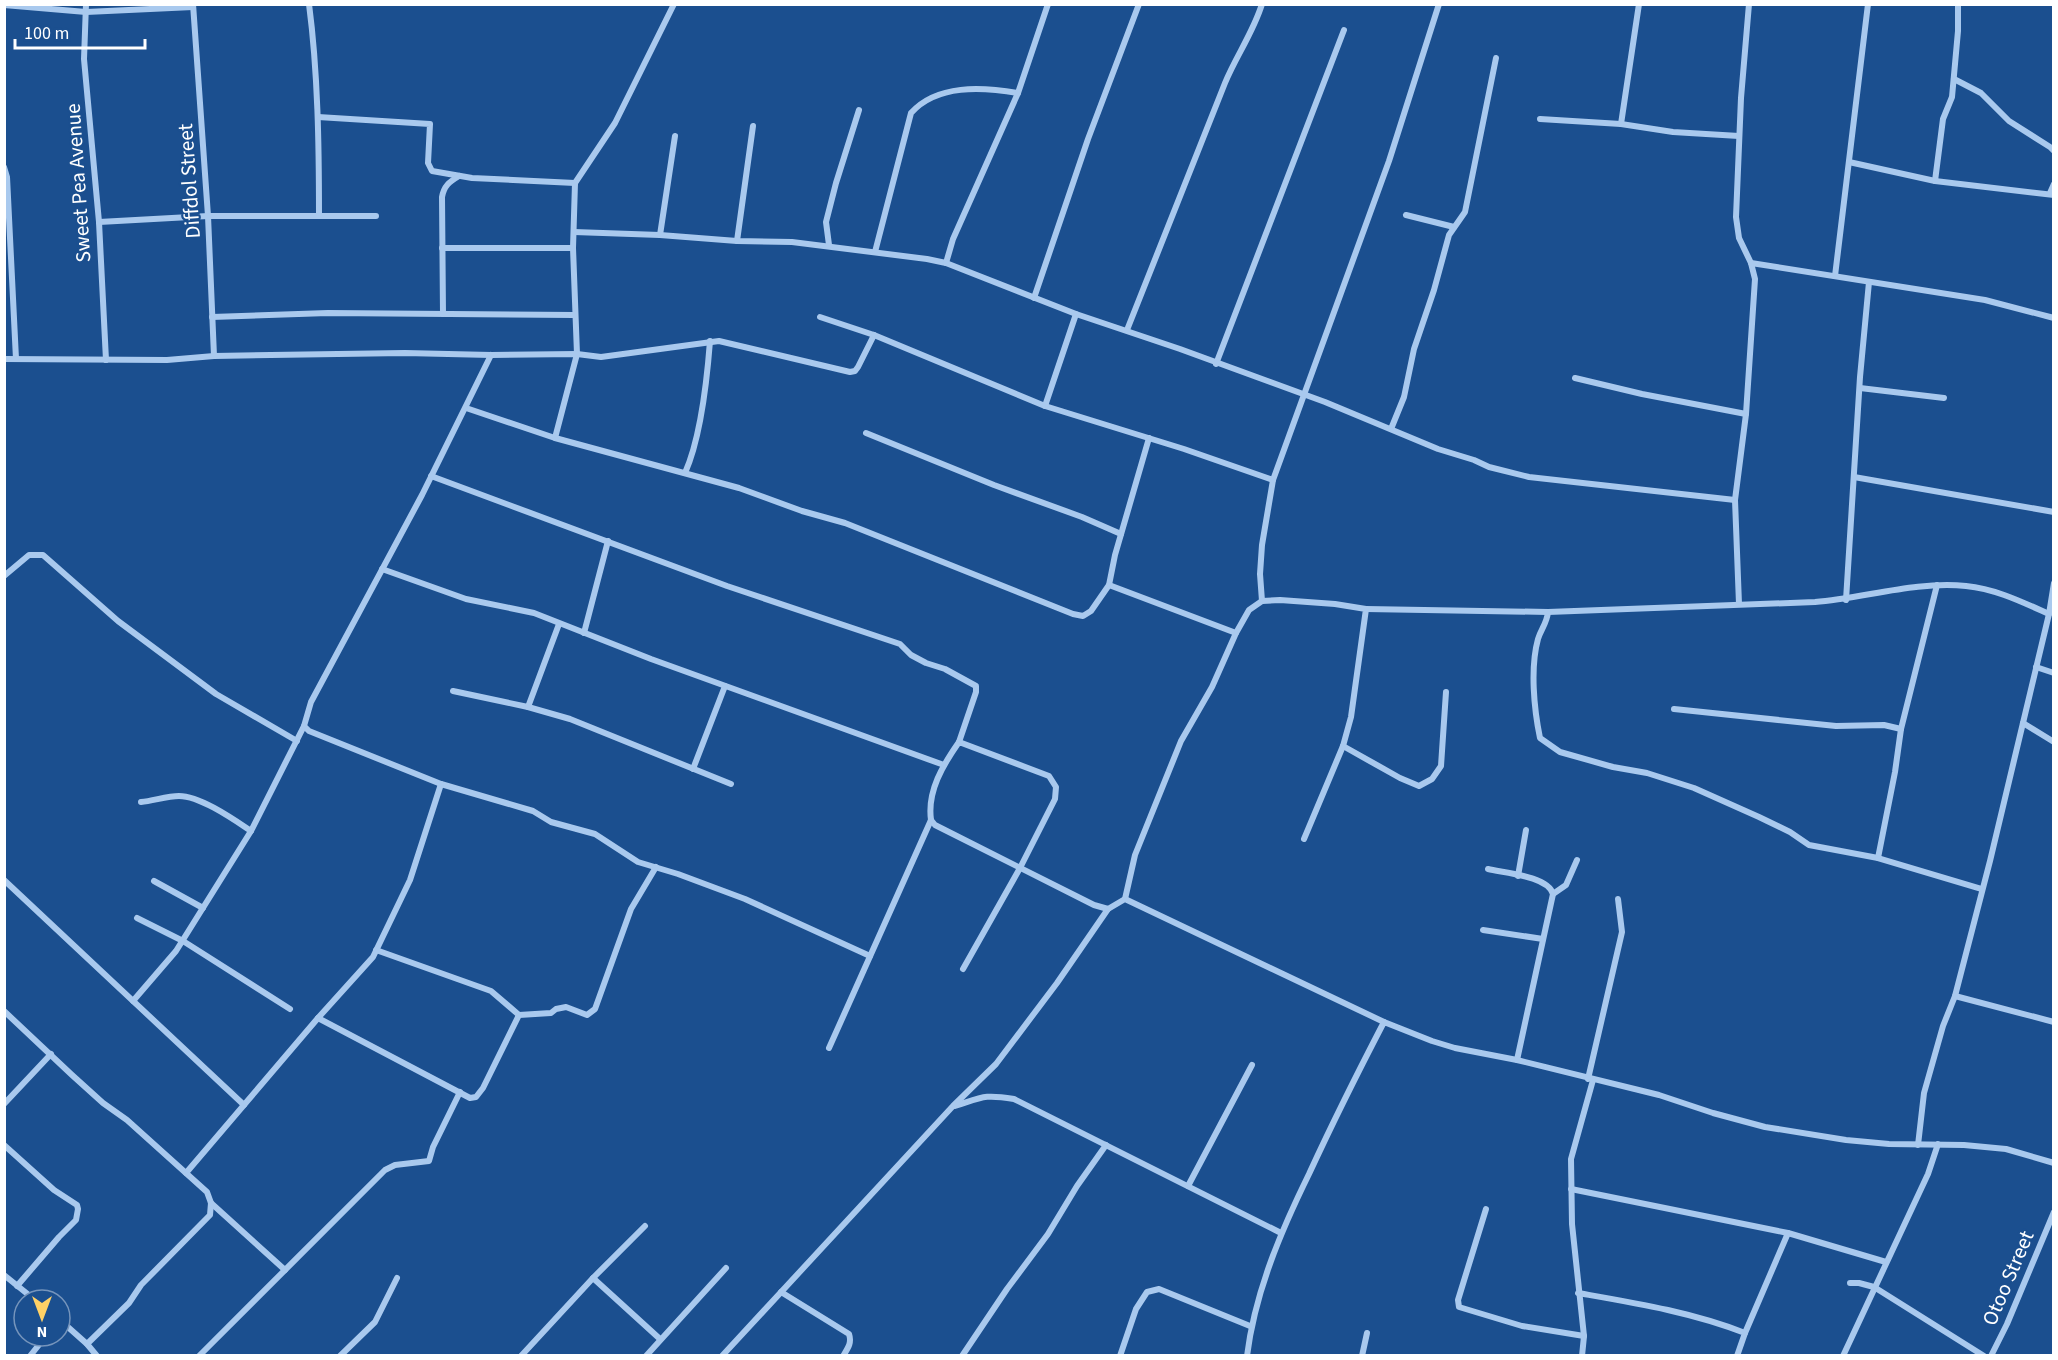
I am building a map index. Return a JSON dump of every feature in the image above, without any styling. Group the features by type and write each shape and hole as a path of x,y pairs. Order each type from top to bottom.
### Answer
{"street":[{"name":"Sweet Pea Avenue","path":"86,4 84,59 99,222 106,360"},
{"path":"309,4 314,40 318,117 320,216"},
{"path":"555,438 577,354 573,248 575,183 615,123 675,4"},
{"path":"946,263 953,239 1018,93 1048,4"},
{"path":"1034,297 1088,139 1139,4"},
{"path":"1127,330 1172,212 1231,69 1246,43 1262,4"},
{"path":"1262,601 1260,574 1262,544 1272,480 1389,161 1439,4"},
{"path":"1621,124 1639,4"},
{"path":"1739,604 1735,500 1746,414 1755,279 1739,238 1736,217 1739,136 1749,4"},
{"path":"1835,276 1868,4"},
{"path":"1935,181 1942,119 1952,97 1958,4"},
{"path":"4,5 86,12 193,6"},
{"name":"Diffdol Street","path":"193,6 208,216 214,357"},
{"path":"1216,364 1344,30"},
{"path":"1391,429 1404,397 1414,349 1434,290 1449,235 1465,212 1496,58"},
{"path":"1954,79 1981,93 2008,121 2054,151"},
{"path":"875,252 911,113 919,105 940,95 962,89 989,88 1018,93"},
{"path":"829,245 826,222 859,110"},
{"path":"318,117 430,124 428,163 432,171 459,176 575,183"},
{"path":"1540,119 1621,124 1683,133 1739,136"},
{"path":"737,241 753,126"},
{"path":"660,235 675,136"},
{"path":"1849,162 1935,181 2052,194 2054,184"},
{"path":"4,167 7,177 16,359"},
{"path":"443,315 443,189 459,176"},
{"path":"1406,215 1454,227"},
{"path":"99,222 208,216 376,216"},
{"path":"574,232 829,245 946,263 1076,314 1127,330 1391,429 1438,449 1489,466 1529,477 1735,500"},
{"path":"442,248 573,248"},
{"path":"1750,263 1985,300 2054,318"},
{"path":"1846,600 1869,282"},
{"path":"212,317 328,313 574,315"},
{"path":"1045,406 1076,314"},
{"path":"820,317 874,336 1045,406 1149,438 1272,480"},
{"path":"4,359 167,360 405,353 577,354 601,357 719,341 850,372 855,371 858,367 874,336"},
{"path":"685,473 697,430 710,341"},
{"path":"133,1000 176,951 250,831 297,741 311,702 431,476 491,355"},
{"path":"1575,378 1642,394 1746,414"},
{"path":"1860,388 1944,398"},
{"path":"466,408 555,438 739,488 802,511 846,523 1083,616 1091,611 1109,585 1121,534 1149,438"},
{"path":"866,433 1121,534"},
{"path":"431,476 727,586 900,644 911,655 960,676 976,686 959,742 944,765 932,796 931,820 829,1048"},
{"path":"1854,477 2054,512"},
{"path":"584,633 608,541"},
{"path":"4,576 30,555 43,555 118,621 216,694 297,741"},
{"path":"382,569 466,599 534,613 725,686 944,765"},
{"path":"1918,1145 1924,1093 1943,1026 1955,996 1990,861 2049,614 2053,584"},
{"path":"1109,585 1236,633"},
{"path":"1878,858 1901,729 1937,585"},
{"path":"722,1356 953,1106 996,1064 1057,983 1108,909 1125,899 1135,855 1181,741 1212,687 1236,633 1250,610 1262,601 1335,604 1366,609 1548,612 1846,600 1904,588 1937,585 1967,586 1994,592 2049,614"},
{"path":"1304,839 1343,746 1352,708 1366,609"},
{"path":"1548,612 1547,622 1539,638 1535,665 1534,712 1540,738 1560,752 1613,767 1647,773 1694,788 1759,816 1809,845 1878,858 1982,889"},
{"path":"528,707 559,624"},
{"path":"2036,667 2054,673"},
{"path":"693,769 725,686"},
{"path":"453,691 528,707 570,719 732,784"},
{"path":"1343,746 1419,786 1432,779 1441,766 1446,693"},
{"path":"1674,709 1836,726 1884,725 1901,729"},
{"path":"2022,723 2054,742"},
{"path":"304,726 309,731 441,784 533,811 551,822 595,834 630,858 745,899 870,956"},
{"path":"959,742 1049,776 1056,787 1055,799 1020,868 963,969"},
{"path":"186,1173 373,957 410,880 441,784"},
{"path":"141,802 177,796 192,798 233,819 250,831"},
{"path":"931,820 935,825 1020,868 1094,905 1108,909"},
{"path":"1518,876 1526,830"},
{"path":"1552,894 1566,885 1577,860"},
{"path":"376,950 490,991 519,1015 551,1013 556,1009 566,1007 587,1014 592,1012 631,909 656,867"},
{"path":"1488,869 1542,881 1550,887 1552,894 1517,1060"},
{"path":"4,880 244,1105"},
{"path":"154,881 203,908"},
{"path":"1125,899 1384,1022 1455,1048 1517,1060 1659,1095 1765,1127 1846,1140 2006,1149 2054,1163"},
{"path":"1582,1356 1584,1336 1578,1293 1571,1159 1591,1079 1622,932 1618,899"},
{"path":"137,918 183,940 290,1009"},
{"path":"1483,930 1543,939"},
{"path":"1955,996 2054,1022"},
{"path":"4,1011 103,1103 127,1120 207,1192 211,1203 210,1215 141,1285 129,1303 87,1344"},
{"path":"318,1018 470,1098 476,1097 483,1088 519,1015"},
{"path":"1246,1356 1250,1326 1281,1233 1330,1128 1384,1022"},
{"path":"4,1104 51,1053"},
{"path":"1188,1186 1252,1065"},
{"path":"199,1356 385,1170 394,1165 429,1161 433,1147 460,1092"},
{"path":"953,1106 978,1097 993,1095 1014,1099 1281,1233"},
{"path":"1843,1356 1928,1174 1938,1144"},
{"path":"4,1145 54,1190 77,1205 78,1209 76,1220 17,1286"},
{"path":"962,1356 1007,1289 1048,1234 1077,1186 1106,1145"},
{"path":"1571,1189 1788,1233 1886,1262"},
{"path":"211,1203 285,1270"},
{"path":"1486,1209 1458,1300 1459,1307 1522,1326 1584,1336"},
{"name":"Otoo Street","path":"1991,1356 2007,1324 2054,1212"},
{"path":"521,1356 645,1226"},
{"path":"1737,1356 1788,1233"},
{"path":"646,1356 726,1268"},
{"path":"4,1275 20,1288"},
{"path":"340,1356 375,1322 397,1278"},
{"path":"593,1278 660,1339"},
{"path":"1850,1283 1859,1282 1874,1287 1984,1356"},
{"path":"1120,1356 1136,1309 1147,1292 1159,1290 1250,1326"},
{"path":"781,1292 849,1334 851,1340 843,1356"},
{"path":"1578,1293 1666,1309 1712,1321 1745,1333"},
{"path":"72,1331 96,1356"},
{"path":"1362,1356 1367,1333"}]}
